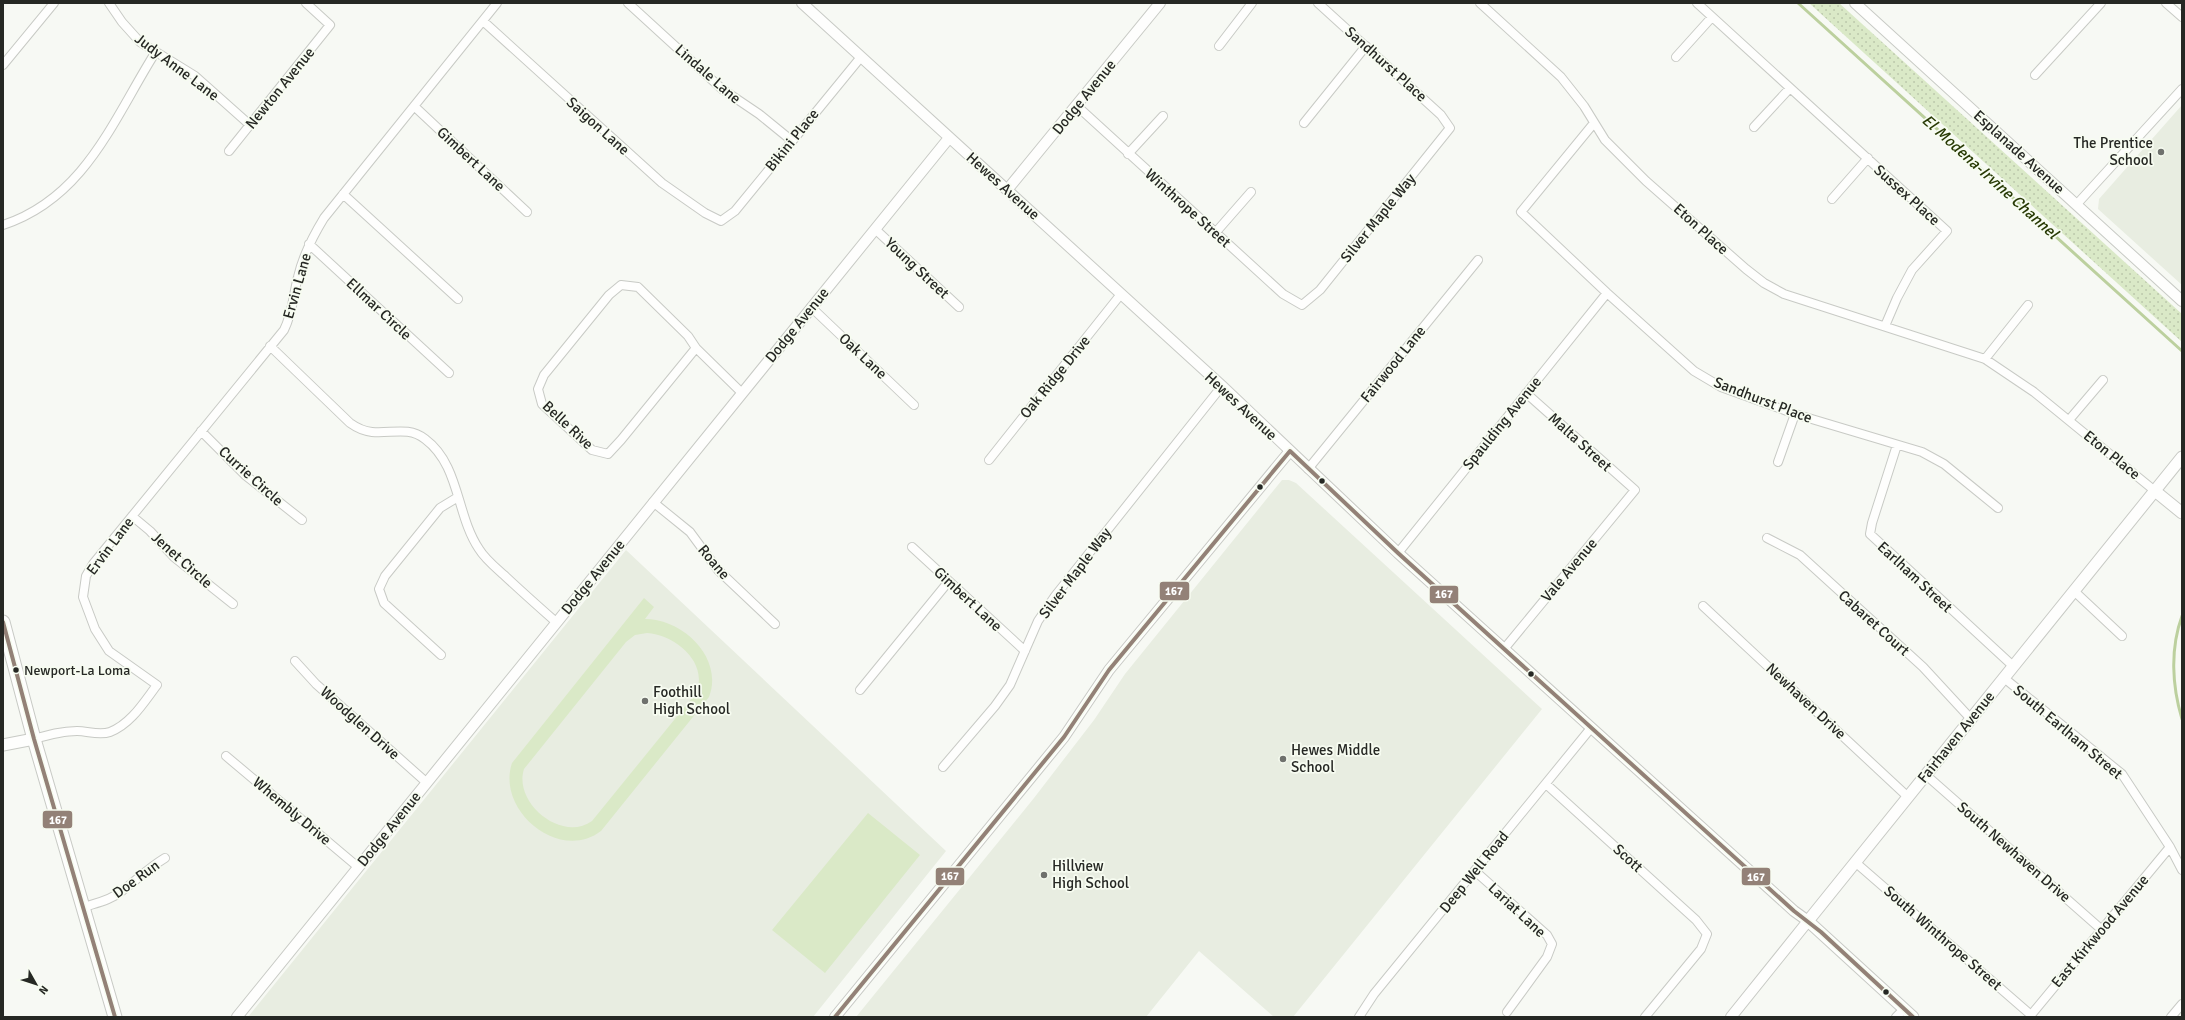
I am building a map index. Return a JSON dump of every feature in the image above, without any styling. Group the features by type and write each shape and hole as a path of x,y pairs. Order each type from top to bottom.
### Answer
{"main road":[{"name":"Fairhaven Avenue","path":"1808,921 2182,457"},
{"path":"2155,490 2182,513"},
{"path":"3,622 34,739 115,1017"},
{"path":"3,745 34,739"},
{"name":"Hewes Avenue","path":"1808,921 1913,1017"}],"street":[{"path":"3,65 54,3"},
{"name":"Judy Anne Lane","path":"109,3 130,32 155,53 195,76 250,125"},
{"name":"Newton Avenue","path":"229,151 330,26 306,3"},
{"name":"Ervin Lane","path":"34,739 56,733 77,731 95,734 109,732 124,724 138,710 157,685 110,651 101,640 86,608 83,597 83,587 86,576 93,564 284,330 291,316 297,278 309,244 324,218 497,3"},
{"name":"Lindale Lane","path":"628,3 722,89 760,114 791,140"},
{"name":"Hewes Avenue","path":"802,3 1222,386 1398,553 1591,728 1808,921"},
{"name":"Dodge Avenue","path":"1007,190 1160,3"},
{"path":"1219,46 1252,3"},
{"name":"Sandhurst Place","path":"1318,3 1441,115 1450,128"},
{"name":"Eton Place","path":"1480,3 1561,77 1584,106 1605,140 1646,181 1764,283 1784,294 1985,359 2034,392 2155,490"},
{"name":"Sussex Place","path":"1697,3 1947,231 1912,270 1897,298 1885,326"},
{"name":"Esplanade Avenue","path":"1855,3 2182,301"},
{"path":"2035,74 2101,3"},
{"path":"2166,3 2182,17"},
{"path":"1676,57 1712,17"},
{"name":"Saigon Lane","path":"483,21 662,183 704,213 721,221"},
{"path":"1304,123 1366,46"},
{"path":"3,225 22,219 47,204 67,186 108,135 122,112 132,90 155,53"},
{"name":"Bikini Place","path":"721,221 735,211 791,140 861,57"},
{"path":"1754,127 1790,88"},
{"path":"2077,204 2182,89"},
{"name":"Gimbert Lane","path":"414,106 527,212"},
{"name":"Winthrope Street","path":"1077,106 1283,294 1302,304"},
{"path":"1128,154 1163,116"},
{"name":"Sandhurst Place","path":"1594,123 1521,212 1607,293 1694,371 1720,387 1795,414 1922,452 1944,464 1970,483 1998,508"},
{"name":"Silver Maple Way","path":"1302,304 1320,290 1450,128"},
{"name":"Dodge Avenue","path":"237,1017 949,138"},
{"name":"Sussex Place","path":"1832,199 1868,158"},
{"path":"1216,232 1251,192"},
{"path":"343,194 458,299"},
{"name":"Young Street","path":"875,229 959,307"},
{"name":"Ellmar Circle","path":"309,244 449,373"},
{"name":"Fairwood Lane","path":"1308,468 1478,260"},
{"name":"Belle Rive","path":"696,348 608,454 592,450 542,404 538,389 544,375 609,295 621,285 638,287 688,336 696,348 742,393"},
{"name":"Spaulding Avenue","path":"1398,553 1607,293"},
{"name":"Oak Ridge Drive","path":"989,460 1121,294"},
{"path":"1985,359 2028,305"},
{"name":"Oak Lane","path":"811,307 914,405"},
{"path":"270,346 306,383 350,423 360,430 372,432 399,430 414,433 425,439 445,462 470,534 480,551 556,622"},
{"name":"Eton Place","path":"2069,420 2103,380"},
{"name":"Silver Maple Way","path":"943,767 995,706 1010,685 1038,621 1055,596 1222,386"},
{"name":"Malta Street","path":"1526,393 1635,490"},
{"path":"1778,462 1795,414"},
{"name":"Currie Circle","path":"201,431 245,475 302,520"},
{"name":"Earlham Street","path":"1897,445 1872,522 1870,534 2013,666"},
{"path":"835,1017 1064,737 1109,670 1290,451"},
{"name":"Vale Avenue","path":"1504,649 1635,490"},
{"path":"441,655 384,603 379,589 384,576 440,508 458,497"},
{"name":"Roane","path":"653,502 690,532 718,570 775,624"},
{"name":"Jenet Circle","path":"132,516 150,531 174,557 233,604"},
{"name":"Cabaret Court","path":"1767,538 1800,555 1923,668 1971,719"},
{"name":"Gimbert Lane","path":"912,547 1025,651"},
{"path":"860,690 949,581"},
{"path":"2074,591 2122,636"},
{"name":"Newhaven Drive","path":"1703,606 1908,797"},
{"name":"Woodglen Drive","path":"295,661 316,684 426,782"},
{"name":"South Earlham Street","path":"2004,678 2122,774 2170,847 2182,870"},
{"name":"Deep Well Road","path":"1359,1017 1374,994 1591,728"},
{"name":"Whembly Drive","path":"226,756 358,867"},
{"name":"South Newhaven Drive","path":"1926,774 2102,930"},
{"name":"Scott","path":"1546,784 1696,920 1707,934 1701,948 1645,1017"},
{"name":"East Kirkwood Avenue","path":"2031,1014 2170,847"},
{"name":"Doe Run","path":"84,907 103,901 121,892 147,869 165,858"},
{"name":"South Winthrope Street","path":"1855,862 2031,1014"},
{"name":"Lariat Lane","path":"1475,871 1547,936 1552,944 1547,957 1507,1012"},
{"name":"Fairhaven Avenue","path":"1731,1017 1808,921"},
{"path":"2172,1017 2182,1004"},
{"path":"1896,1017 1904,1009"}],"shaded area":[{"name":"The Prentice School","path":"2182,105 2182,285 2098,209 2099,199"},
{"name":"Hewes Middle School","path":"1282,480 1289,480 1296,483 1542,709 1293,1017 1274,1017 1199,951 1146,1017 856,1017 1034,798 1094,720 1125,674"},
{"name":"Foothill High School","path":"626,550 946,851 813,1017 248,1017"}],"green space":[{"path":"1809,3 1839,3 2182,314 2182,342"},
{"path":"644,598 654,607 645,619 659,621 686,633 697,643 705,655 711,668 712,682 709,697 601,831 584,839 567,840 550,836 535,827 522,814 513,798 510,781 512,763","holes":["647,633 658,635 679,645 694,661 698,671 699,682 696,693 592,821 580,826 567,827 554,823 543,816 533,806 526,795 523,782 524,769 626,642 635,635"]},
{"path":"868,813 920,855 825,973 772,930"}],"waterway":[{"name":"El Modena-Irvine Channel","path":"1798,3 2182,351"},
{"name":"El Modena-Irvine Channel","path":"2182,616 2178,629 2174,654 2174,681 2182,719"}],"transit line":[{"name":"167","path":"1290,451 1398,553 1794,911 1821,932 1913,1017"},
{"name":"167","path":"835,1017 1064,737 1109,670 1290,451"},
{"name":"167","path":"3,622 34,739 115,1017"}],"place":[{"name":"The Prentice School","path":"2161,152"},
{"name":"Newport-La Loma","path":"16,670"},
{"name":"Foothill High School","path":"645,701"},
{"name":"Hewes Middle School","path":"1283,759"},
{"name":"Hillview High School","path":"1044,875"}]}
